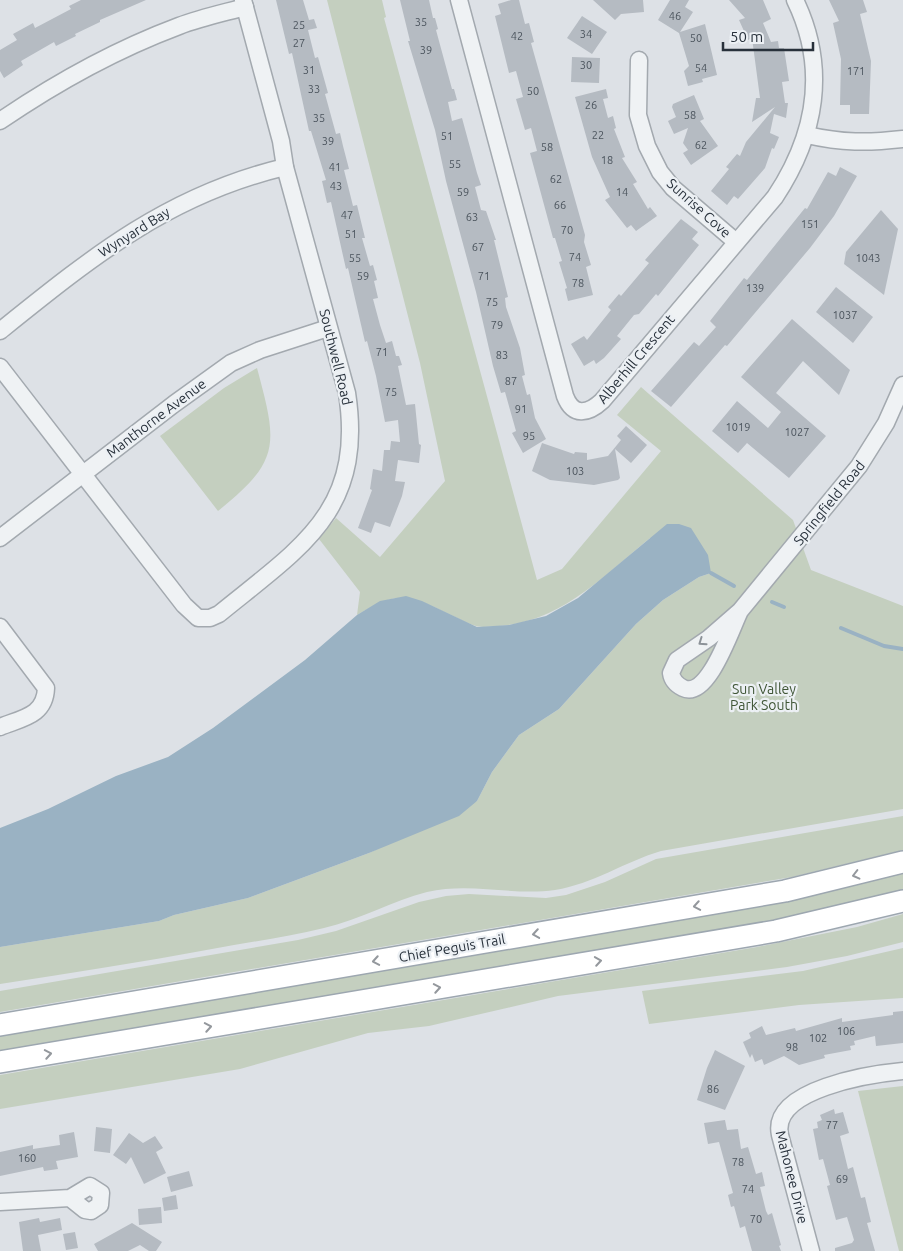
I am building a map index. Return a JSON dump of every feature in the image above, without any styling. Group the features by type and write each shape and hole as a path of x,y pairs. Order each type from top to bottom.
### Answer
{"main road":[{"name":"Chief Peguis Trail","path":"0,1025 785,891 832,881 903,862"},
{"path":"0,1062 776,931 903,901"}],"street":[{"name":"Alberhill Crescent","path":"459,0 565,396 572,409 586,412 602,401 775,197 793,169 807,135 813,102 812,57 803,18 795,0"},
{"path":"0,121 49,87 113,53 244,3"},
{"name":"Southwell Road","path":"83,474 191,613 198,618 210,618 219,614 301,546 323,522 338,492 351,444 351,422 347,392 328,328 308,243 285,167 281,141 244,3"},
{"name":"Sunrise Cove","path":"639,60 638,115 647,146 660,172 672,188 736,241"},
{"path":"807,135 846,143 866,144 903,139"},
{"name":"Wynyard Bay","path":"0,331 122,237 167,210 222,186 285,167"},
{"name":"Manthorne Avenue","path":"0,538 174,404 231,363 260,350 328,328"},
{"path":"0,368 83,474"},
{"name":"Springfield Road","path":"740,612 709,676 696,688 685,689 679,686 671,673 677,660 709,638 740,612 859,466 882,430 903,385"},
{"path":"0,627 46,688 46,699 37,712 0,727"},
{"name":"Mahonee Drive","path":"811,1251 778,1126 781,1116 794,1103 835,1084 857,1077 903,1071"},
{"path":"0,1202 70,1198"}],"green space":[{"name":"Sun Valley Park South","path":"327,0 382,0 386,17 384,18 537,580 562,569 661,451 617,415 641,387 793,520 811,570 903,606 903,809 661,851 582,883 555,890 443,889 401,900 337,925 310,931 0,984 0,947 159,921 174,915 248,898 369,853 477,801 492,772 519,735 559,709 636,624 663,600 699,577 711,573 650,538 581,594 542,616 521,623 478,627 427,604 406,598 385,601 357,615 360,592 319,539 336,518 380,557 445,481 420,363"},
{"path":"257,368 268,415 269,448 264,463 254,478 218,511 160,436 224,388"},
{"path":"903,816 903,850 792,877 0,1012 0,991 298,940 336,931 419,902 446,896 469,894 546,898 566,895 605,882 656,859"},
{"path":"903,869 903,893 823,914 0,1054 0,1032"},
{"path":"903,914 903,942 847,956 787,967 558,996 429,1026 368,1033 240,1069 0,1109 0,1075 757,947 857,927"},
{"path":"903,948 903,998 799,1005 649,1024 642,991 803,971"},
{"path":"903,1086 903,1251 899,1251 858,1091"}],"water":[{"path":"667,524 679,524 691,528 708,555 711,573 699,577 663,600 636,624 559,709 519,735 492,772 477,801 459,816 369,853 248,898 174,915 159,921 0,947 0,828 48,809 116,776 168,757 213,728 305,660 357,615 380,601 406,596 422,601 477,627 509,625 546,616 578,598"}],"building":[{"path":"81,0 146,0 100,20 100,22 56,46 54,42 21,61 23,65 4,78 0,71 0,50 17,40 13,34 33,23 35,28 71,9 69,6"},
{"path":"276,0 303,0 309,20 314,19 317,28 308,30 315,58 318,57 328,93 325,94 336,134 340,133 349,169 344,170 353,206 357,205 365,238 362,238 370,266 373,265 377,280 374,281 378,298 373,299 386,343 392,341 396,356 399,356 402,365 398,366 406,405 415,404 419,444 421,445 419,463 398,460 395,481 405,482 402,496 390,527 375,522 371,533 358,528 372,490 370,489 373,469 382,471 384,450 390,450 391,441 400,442 398,420 385,422 376,376 367,341 365,342 348,268 346,269 331,202 327,203 322,181 326,180 311,131 309,131 292,53 289,54"},
{"path":"400,0 429,0 452,89 454,89 457,100 448,102 452,121 462,118 481,185 475,187 481,210 486,211 496,240 494,240 508,297 505,298 506,307 520,348 525,375 522,376 527,395 530,394 535,418 546,439 523,453 512,433 516,431 505,392 501,393 493,366 435,130 408,41 410,41"},
{"path":"519,0 525,24 529,23 534,42 531,43 585,235 584,242 591,265 586,267 593,295 568,301 565,289 567,288 559,262 562,261 555,238 553,238 530,153 537,151 531,128 525,130 516,99 523,97 516,71 509,73 495,16 501,14 498,4"},
{"path":"593,0 643,0 644,12 621,14 615,20"},
{"path":"670,0 689,0 685,7 693,12 680,32 705,24 717,75 702,79 703,82 688,86 684,71 689,66 679,33 658,20"},
{"path":"729,0 763,0 771,19 763,23 771,42 778,41 779,48 784,48 789,81 782,82 785,103 788,103 786,118 774,114 770,133 779,137 774,149 772,148 765,168 738,199 734,196 727,205 711,191 729,169 726,167 737,154 740,156 746,142 775,107 752,122 756,98 760,98 752,38 748,40 739,20 745,18"},
{"path":"829,0 863,0 867,12 860,14 871,61 869,114 850,114 850,105 840,105 841,59 833,23 839,21"},
{"path":"582,16 607,32 592,54 567,38"},
{"path":"572,57 600,58 599,83 571,82"},
{"path":"606,89 608,98 603,99 608,118 613,116 616,128 614,129 625,157 622,158 637,182 633,184 648,209 650,207 657,216 636,231 631,225 627,228 605,200 610,197 592,157 575,97"},
{"path":"694,95 704,119 700,121 718,146 691,165 683,153 688,150 683,143 688,128 674,134 668,121 676,117 672,107 673,104"},
{"path":"840,167 857,176 834,216 810,248 727,346 725,345 671,407 651,391 694,342 699,346 716,327 710,321 744,278 747,280 805,208 807,209 828,172 836,176"},
{"path":"881,210 898,229 884,295 844,264 846,252"},
{"path":"681,219 698,232 692,239 699,245 658,296 656,294 639,314 634,315 617,336 621,339 604,358 596,364 594,360 584,366 571,344 584,336 587,340 611,310 608,307 619,294 621,296 649,263 645,260"},
{"path":"836,287 873,317 853,343 816,312"},
{"path":"792,319 850,370 839,395 803,361 776,393 826,436 789,478 747,443 738,453 712,431 737,401 768,428 781,412 741,377"},
{"path":"626,426 647,445 631,463 615,449 620,478 618,480 594,485 550,480 532,471 542,443 574,454 575,452 587,453 587,460 608,456 621,440 617,436"},
{"path":"903,1011 903,1043 876,1046 875,1036 854,1041 855,1045 850,1046 851,1050 824,1055 825,1058 799,1065 784,1056 764,1065 762,1059 755,1062 752,1054 750,1058 743,1042 751,1038 749,1033 762,1026 766,1035 795,1028 796,1031 842,1018 842,1022 893,1015 893,1012"},
{"path":"715,1050 745,1066 725,1110 697,1100"},
{"path":"834,1109 835,1114 843,1112 849,1133 840,1136 848,1169 853,1167 861,1198 865,1197 871,1222 867,1223 875,1251 835,1251 835,1248 852,1243 854,1240 847,1217 836,1220 827,1186 830,1185 823,1159 819,1160 813,1129 818,1128 817,1122 822,1120 820,1115"},
{"path":"725,1120 727,1130 738,1129 741,1149 748,1147 756,1174 762,1172 765,1186 760,1187 766,1211 768,1215 772,1213 781,1251 752,1251 745,1226 740,1228 734,1206 731,1207 728,1195 733,1193 719,1142 708,1144 704,1123"},
{"path":"96,1127 112,1129 110,1153 94,1151"},
{"path":"74,1132 78,1157 56,1161 58,1169 44,1171 43,1167 0,1176 0,1152 33,1145 33,1149 60,1145 59,1135"},
{"path":"129,1133 143,1143 155,1136 163,1148 156,1152 166,1173 144,1184 131,1157 126,1164 113,1155"},
{"path":"189,1171 193,1186 171,1192 167,1177"},
{"path":"176,1195 178,1209 164,1211 162,1198"},
{"path":"161,1207 162,1223 139,1225 138,1209"},
{"path":"39,1218 40,1222 60,1218 62,1230 38,1235 41,1251 23,1251 19,1222"},
{"path":"132,1223 162,1242 156,1251 149,1251 140,1245 128,1251 98,1251 94,1244"},
{"path":"75,1232 78,1248 66,1250 63,1234"}],"waterway":[{"path":"711,573 734,586"},
{"path":"772,602 784,607"},
{"path":"841,628 884,646 903,649"}]}
